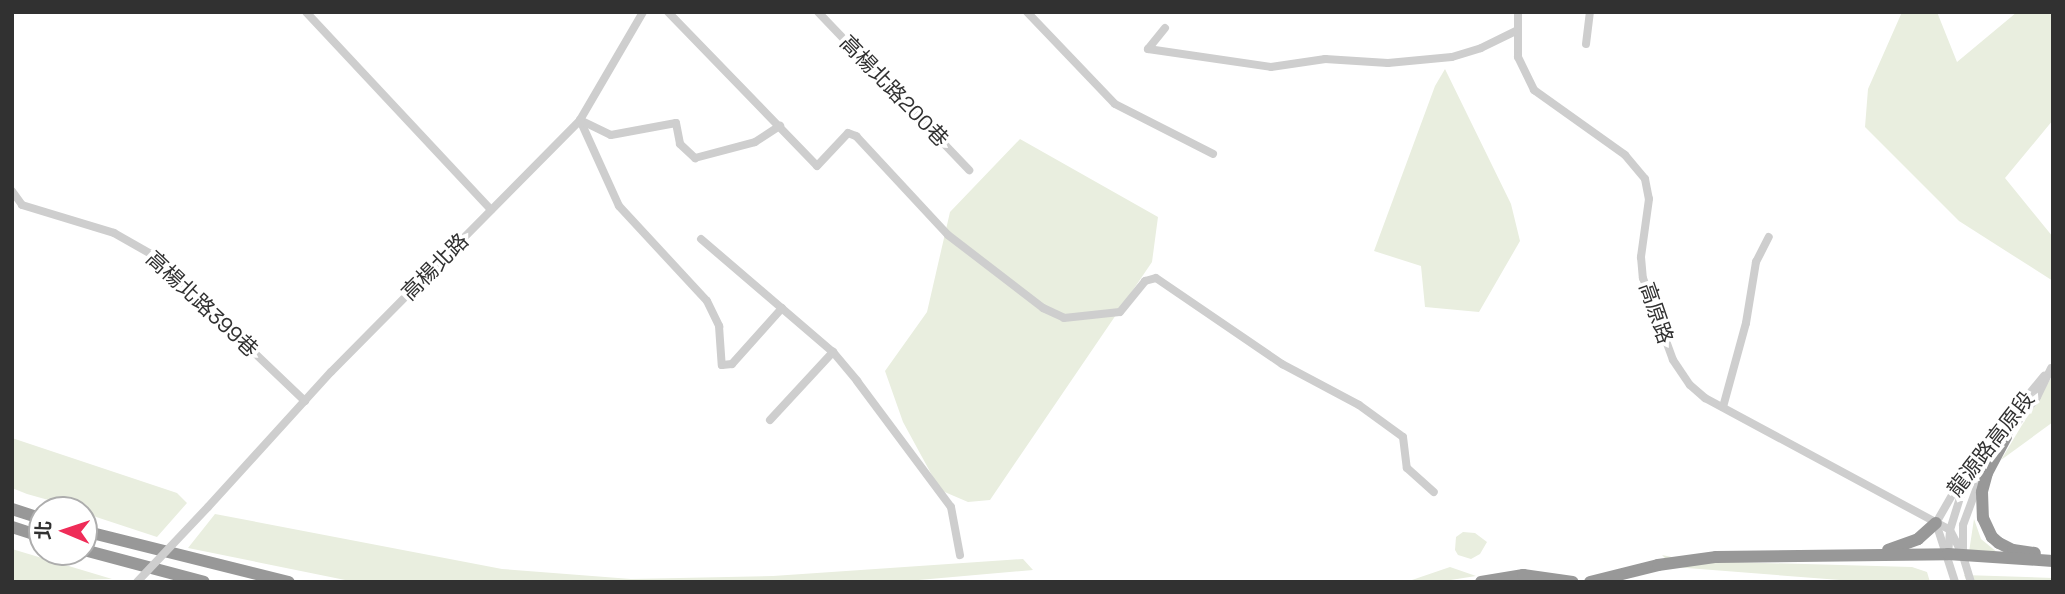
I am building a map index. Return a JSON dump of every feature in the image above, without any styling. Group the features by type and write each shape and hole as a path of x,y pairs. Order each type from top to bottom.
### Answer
{"highway":[{"path":"2006,437 1987,473 1982,492 1981,505 1987,528 1999,543 2013,550 2053,555"},
{"path":"1866,555 1907,545 1936,523"},
{"path":"98,534 289,582"},
{"path":"98,554 204,582"},
{"path":"1590,582 1658,565 1699,558 1741,556 1948,554 1965,561 2053,561"},
{"path":"1480,582 1523,575 1573,582"}],"street":[{"path":"306,12 491,210"},
{"name":"高楊北路","path":"136,582 305,401 580,120 643,12"},
{"path":"668,12 817,166 848,133 856,136 948,234 1043,308 1063,318 1120,312 1146,281 1156,278 1282,364 1359,405 1403,437 1407,468 1434,492"},
{"name":"高楊北路200巷","path":"818,12 969,170"},
{"path":"1027,12 1115,104 1213,154"},
{"name":"高原路","path":"1518,12 1518,57 1534,90 1640,169 1649,199 1641,257 1648,297 1673,360 1690,385 1704,398 1950,530"},
{"path":"1586,44 1590,12"},
{"path":"1165,28 1148,49 1271,67 1325,59 1388,63 1452,57 1481,48 1516,31"},
{"path":"580,120 611,135 676,123 680,144 695,158 755,142 780,126"},
{"path":"580,120 619,206 707,301 719,326 722,365 732,364 782,308"},
{"name":"高楊北路399巷","path":"12,191 22,205 114,233 151,254 305,401"},
{"path":"1723,407 1746,323 1756,262 1769,237"},
{"path":"701,239 833,352 951,507 960,555"},
{"path":"770,420 833,352"},
{"name":"龍源路高原段","path":"1965,561 1963,525 1984,467 2037,397 2052,367"},
{"name":"龍源路高原段","path":"1936,523 1956,485 1979,454 2052,367"},
{"path":"1948,554 1957,501 1979,454"},
{"path":"1936,523 1955,582"},
{"path":"1950,530 1965,561 1971,582"}],"shaded area":[{"path":"1902,12 1937,12 1957,62 2017,12 2053,12 2053,120 2005,178 2053,237 2053,281 1959,221 1865,127 1868,89"},
{"path":"1445,69 1511,204 1520,241 1479,312 1425,307 1421,266 1374,251 1435,86"},
{"path":"1020,139 1158,217 1152,262 990,500 968,502 940,490 903,422 885,371 927,312 950,212"},
{"path":"2053,375 2053,422 2001,460 2022,425"},
{"path":"12,438 177,493 187,503 157,537 98,518 98,496 34,496 12,488"},
{"path":"215,514 502,569 631,579 773,576 1023,559 1033,570 896,582 355,582 188,548"},
{"path":"1974,519 1981,539 1998,553 1969,552"},
{"path":"1463,532 1475,533 1487,542 1480,554 1471,559 1458,555 1455,550 1456,537"},
{"path":"12,549 28,554 28,566 69,566 112,579 12,582"},
{"path":"1662,555 1691,561 1912,567 1927,572 1930,582 1866,582 1674,567"},
{"path":"1450,567 1476,576 1438,582 1409,581"},
{"path":"1964,575 2053,578 2053,582 1967,582"}]}
